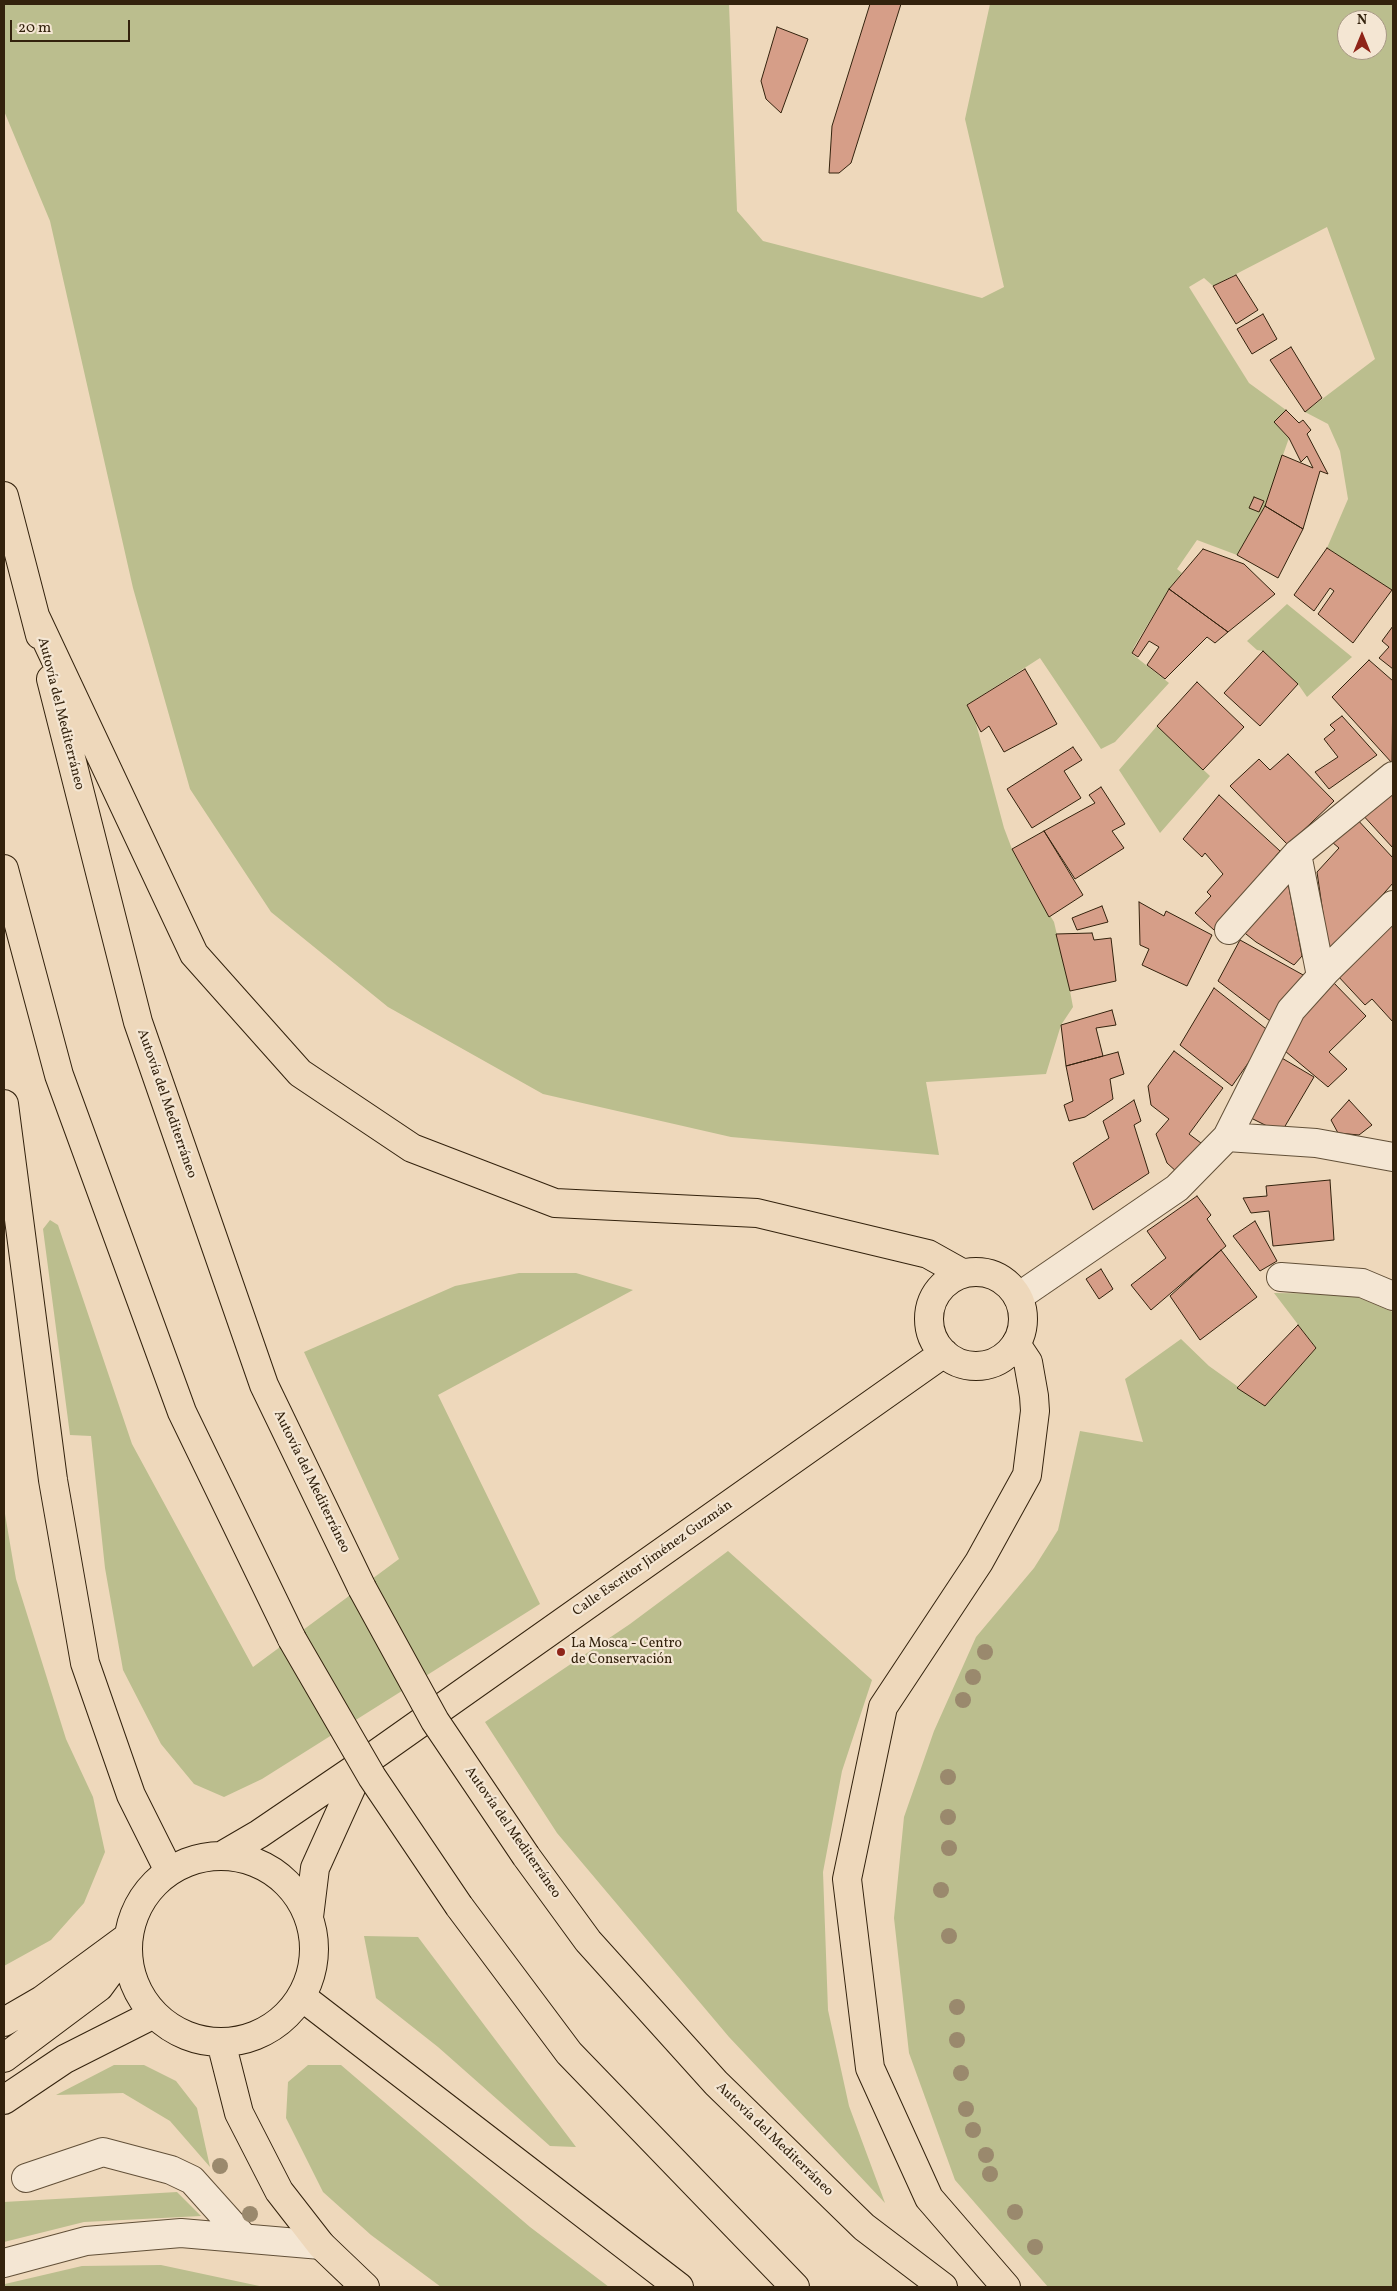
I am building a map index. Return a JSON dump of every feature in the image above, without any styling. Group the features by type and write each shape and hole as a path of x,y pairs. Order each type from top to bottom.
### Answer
{"main road":[{"name":"Autovía del Mediterráneo","path":"4,496 138,1022 264,1385 362,1588 435,1721 526,1856 588,1941 716,2083 864,2227 943,2287"},
{"path":"36,618 194,954 300,1073 412,1148 555,1203 756,1213 928,1254 962,1273"},
{"path":"4,869 59,1075 182,1412 292,1638 372,1777 459,1906 570,2053 795,2287"},
{"path":"4,1104 53,1480 85,1663 131,1795 169,1871"},
{"path":"975,1271 988,1273 1011,1286 1018,1297 1023,1313 1022,1329 1016,1344 1004,1356 990,1364 974,1366 957,1362 944,1353 933,1340 928,1324 930,1308 936,1293 947,1281 962,1273 975,1271"},
{"path":"1006,2287 928,2198 870,2068 847,1879 883,1707 979,1562 1027,1475 1035,1411 1034,1396 1028,1362 1016,1344"},
{"name":"Calle Escritor Jiménez Guzmán","path":"223,1855 259,1834 362,1764 944,1353"},
{"path":"309,1917 315,1868 362,1764"},
{"path":"223,1855 252,1860 276,1873 296,1892 309,1917 315,1944 312,1971 302,1997 280,2021 252,2037 221,2042 196,2039 173,2029 151,2011 133,1980 128,1943 135,1911 150,1888 169,1871 195,1859 223,1855"},
{"path":"4,2022 42,2000 128,1943"},
{"path":"4,2058 99,1987 128,1943"},
{"path":"302,1997 679,2287"},
{"path":"4,2070 118,2013 151,2011"},
{"path":"4,2100 65,2059 151,2011"},
{"path":"221,2042 239,2113 279,2191 320,2245 365,2287"}],"street":[{"path":"1229,930 1297,854 1393,776"},
{"path":"1297,854 1321,976"},
{"path":"1018,1297 1177,1188 1227,1137 1291,1010 1321,976 1393,905"},
{"path":"1227,1137 1316,1143 1393,1158"},
{"path":"1281,1277 1362,1283 1393,1296"},
{"path":"26,2178 102,2152 171,2170 192,2180 244,2238"},
{"path":"4,2263 86,2241 180,2233 320,2245"}],"green space":[{"path":"4,4 729,4 737,211 763,241 982,298 1004,287 965,119 990,4 1393,4 1393,591 1327,548 1348,499 1340,451 1328,424 1305,412 1375,359 1327,227 1213,286 1204,278 1189,287 1249,383 1286,410 1274,422 1289,438 1265,506 1237,555 1197,540 1177,569 1182,573 1169,589 1134,647 1132,654 1169,683 1115,742 1101,749 1040,658 967,705 975,720 1004,828 1012,849 1054,922 1070,991 1073,1007 1061,1025 1046,1074 926,1082 939,1155 731,1137 543,1094 388,1007 271,912 190,789 133,588 50,221 4,111"},
{"path":"1287,604 1352,657 1307,697 1298,684 1263,651 1257,650 1247,641"},
{"path":"1157,726 1210,776 1160,833 1119,770"},
{"path":"50,1220 58,1225 132,1444 253,1667 399,1559 304,1352 455,1286 519,1273 576,1273 633,1290 438,1395 540,1604 262,1779 224,1797 194,1784 161,1744 123,1670 105,1568 91,1436 70,1435 43,1229"},
{"path":"1274,1293 1350,1294 1393,1312 1393,2287 1048,2287 955,2180 909,2053 894,1918 904,1817 934,1731 976,1637 1034,1568 1058,1530 1080,1431 1143,1442 1125,1379 1181,1339 1209,1366 1265,1406 1316,1348"},
{"path":"4,1508 16,1579 66,1739 93,1797 105,1852 84,1903 51,1940 4,1966"},
{"path":"728,1551 872,1680 842,1771 823,1872 828,2010 849,2106 885,2203 729,2037 557,1833 485,1722 630,1624"},
{"path":"364,1936 418,1937 576,2147 550,2146 438,2047 376,1998"},
{"path":"114,2065 144,2065 176,2081 197,2108 210,2167 170,2121 123,2093 56,2095"},
{"path":"308,2065 341,2065 530,2227 609,2287 441,2287 371,2235 323,2192 286,2118 288,2082"},
{"path":"177,2192 201,2216 84,2222 4,2242 4,2202"},
{"path":"161,2265 264,2287 4,2287 5,2284 82,2266"}],"building":[{"path":"870,4 901,4 851,163 839,173 829,173 832,126"},
{"path":"777,27 808,39 781,113 766,99 761,81"},
{"path":"1236,275 1258,310 1236,324 1213,286"},
{"path":"1263,314 1277,339 1252,354 1237,329"},
{"path":"1291,347 1322,398 1305,412 1270,360"},
{"path":"1286,410 1299,423 1303,420 1311,430 1307,434 1328,474 1320,471 1303,529 1265,506 1282,455 1313,468 1307,456 1301,462 1289,438 1274,422"},
{"path":"1254,497 1264,501 1259,512 1249,508"},
{"path":"1265,506 1303,529 1278,578 1237,555"},
{"path":"1327,548 1392,590 1353,643 1318,614 1334,591 1330,588 1314,611 1294,595"},
{"path":"1203,549 1244,564 1275,594 1228,632 1169,589"},
{"path":"1169,589 1228,632 1215,643 1207,637 1165,679 1147,665 1159,647 1149,641 1138,657 1132,653"},
{"path":"1393,626 1393,669 1379,658 1389,647 1382,641"},
{"path":"1263,651 1298,684 1260,726 1224,693"},
{"path":"1369,660 1393,681 1392,763 1332,697"},
{"path":"1025,669 1057,724 1004,752 989,726 981,732 967,705"},
{"path":"1197,682 1244,727 1203,770 1157,726"},
{"path":"1342,716 1377,755 1329,789 1315,772 1338,757 1324,739 1335,730 1330,725"},
{"path":"1073,747 1082,760 1064,771 1081,798 1032,828 1007,789"},
{"path":"1288,754 1334,801 1288,845 1230,786 1259,759 1270,770"},
{"path":"1393,784 1393,848 1360,812"},
{"path":"1101,787 1125,824 1112,831 1124,848 1075,879 1044,831 1095,803 1089,795"},
{"path":"1219,795 1280,851 1214,930 1195,913 1211,896 1207,892 1223,874 1205,853 1202,857 1183,839"},
{"path":"1355,817 1393,858 1393,883 1329,955 1317,872 1339,848 1332,842"},
{"path":"1044,831 1083,895 1049,917 1012,849"},
{"path":"1287,877 1302,956 1294,965 1256,942 1241,930"},
{"path":"1139,902 1164,916 1166,911 1212,935 1187,986 1142,965 1149,949 1140,945"},
{"path":"1102,906 1108,922 1077,930 1072,918"},
{"path":"1388,921 1393,926 1393,1022 1372,999 1365,1005 1337,975"},
{"path":"1092,933 1094,940 1111,938 1116,981 1070,991 1056,934"},
{"path":"1240,940 1305,976 1274,1024 1218,981"},
{"path":"1331,980 1366,1016 1329,1052 1347,1069 1328,1087 1279,1046"},
{"path":"1214,988 1270,1032 1232,1086 1180,1045"},
{"path":"1112,1010 1116,1025 1096,1028 1103,1056 1066,1066 1061,1025"},
{"path":"1174,1051 1223,1088 1189,1134 1201,1143 1178,1173 1167,1163 1156,1134 1169,1119 1151,1105 1148,1086"},
{"path":"1118,1052 1124,1074 1110,1079 1113,1099 1085,1117 1069,1121 1064,1105 1073,1101 1066,1066"},
{"path":"1275,1054 1314,1077 1281,1133 1251,1118"},
{"path":"1134,1100 1141,1121 1134,1125 1149,1173 1093,1210 1073,1163 1109,1138 1103,1121"},
{"path":"1349,1100 1372,1125 1359,1135 1338,1133 1331,1120"},
{"path":"1330,1180 1334,1240 1273,1246 1269,1211 1251,1213 1243,1198 1267,1196 1266,1186"},
{"path":"1197,1196 1211,1215 1207,1219 1226,1246 1151,1310 1131,1285 1166,1258 1147,1231"},
{"path":"1255,1221 1277,1261 1260,1271 1233,1236"},
{"path":"1221,1250 1257,1297 1200,1340 1170,1296"},
{"path":"1101,1269 1113,1289 1099,1299 1086,1279"},
{"path":"1298,1325 1316,1348 1265,1406 1237,1388"}],"place":[{"name":"La Mosca - Centro de Conservación","path":"561,1652"}]}
